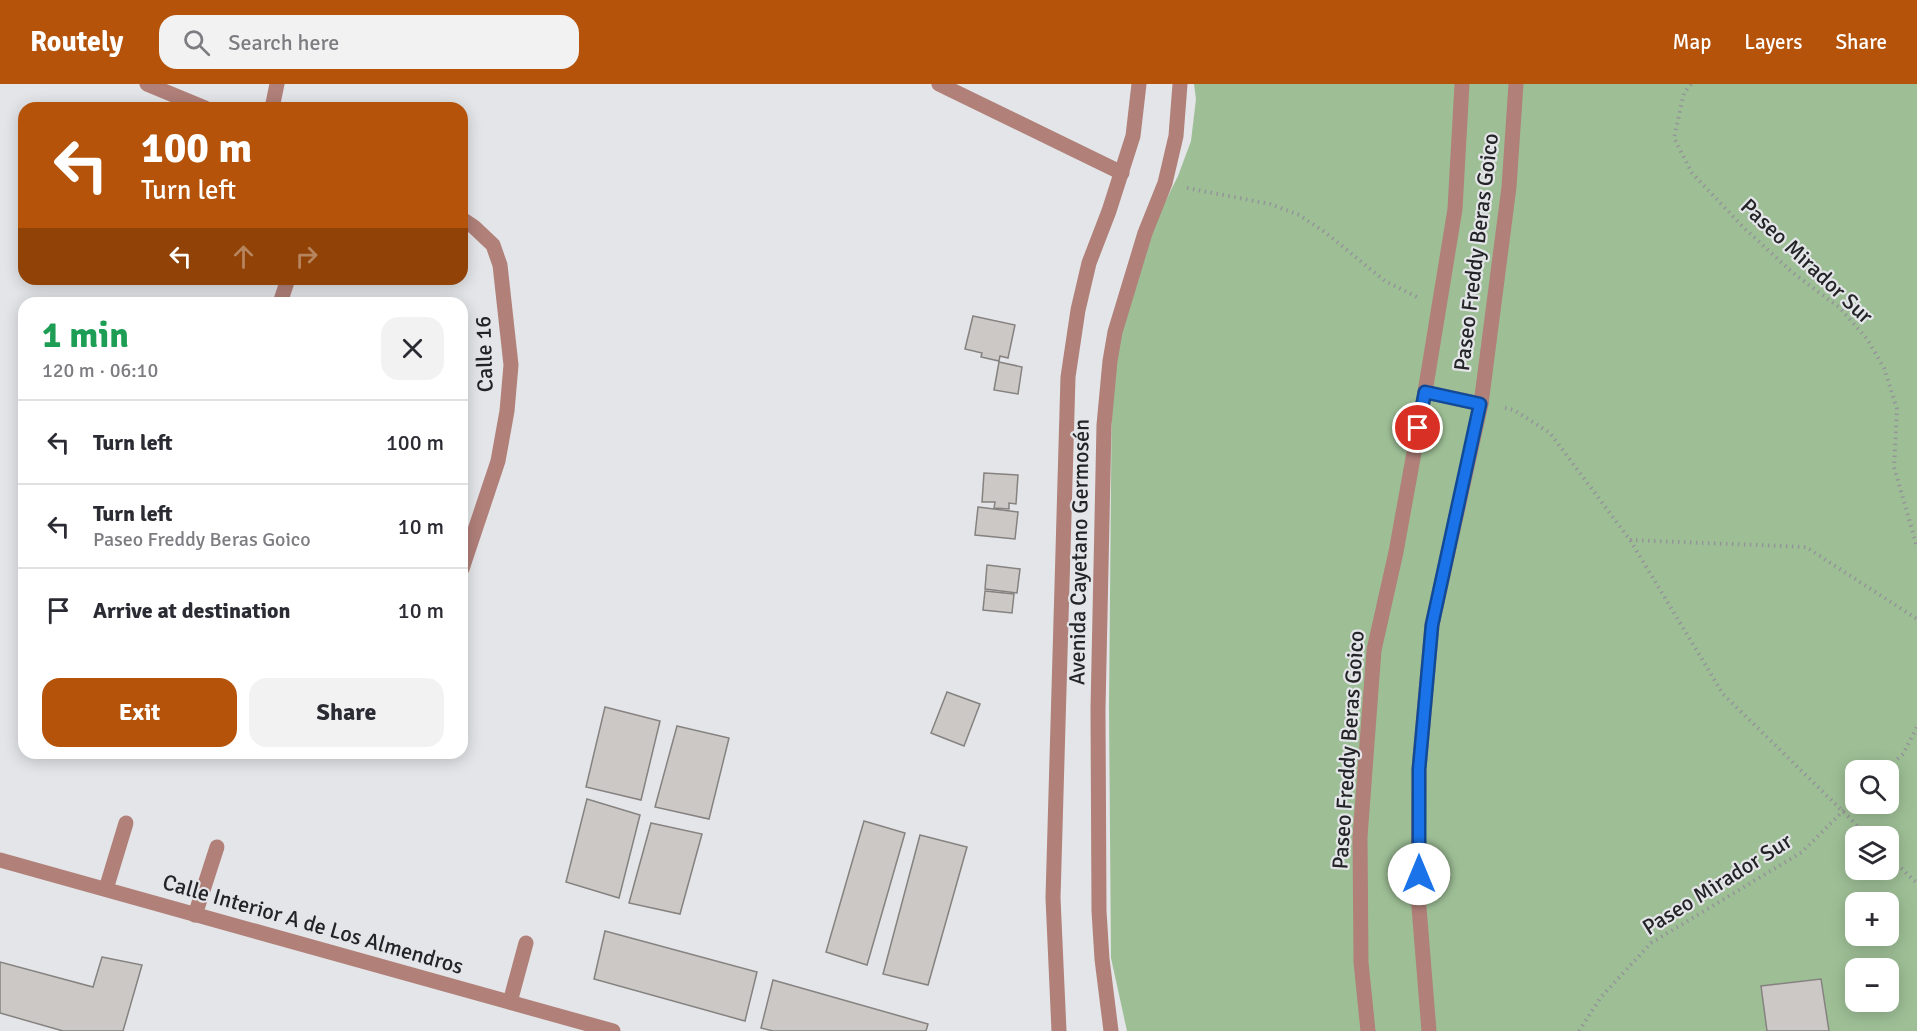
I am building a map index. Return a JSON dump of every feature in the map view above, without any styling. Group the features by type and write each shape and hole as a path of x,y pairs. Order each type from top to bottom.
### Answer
{"street":[{"path":"147,84 190,102"},
{"path":"273,102 277,84"},
{"path":"939,84 1122,173"},
{"name":"Avenida Cayetano Germosén","path":"1059,1031 1053,898 1068,377 1078,309 1089,263 1133,136 1139,84"},
{"name":"Avenida Cayetano Germosén","path":"1111,1031 1099,911 1098,709 1104,425 1115,332 1145,233 1165,183 1176,136 1180,84"},
{"name":"Paseo Freddy Beras Goico","path":"1368,1031 1361,962 1360,837 1374,650 1396,552 1455,209 1462,84"},
{"name":"Paseo Freddy Beras Goico","path":"1429,1031 1418,895 1419,769 1432,625 1480,404 1509,187 1516,84"},
{"name":"Calle 16","path":"468,223 493,245 500,265 511,365 507,411 498,461 468,551"},
{"path":"1425,392 1480,404"},
{"path":"106,889 126,823"},
{"path":"195,915 217,847"},
{"name":"Calle Interior A de Los Almendros","path":"0,860 613,1031"},
{"path":"510,1002 526,943"}],"path":[{"name":"Paseo Mirador Sur","path":"1691,84 1684,93 1674,138 1692,173 1760,243 1793,273 1840,308 1868,339 1884,368 1897,409 1894,466 1917,547"},
{"path":"1165,183 1270,204 1299,215 1326,232 1385,280 1438,308"},
{"path":"1480,404 1514,410 1550,433 1630,540 1723,694 1857,826"},
{"path":"1630,540 1806,547 1917,619"},
{"path":"1896,760 1903,754 1917,727"},
{"name":"Paseo Mirador Sur","path":"1579,1031 1601,997 1651,943 1802,852 1845,808"},
{"path":"1899,866 1917,883"}],"green space":[{"path":"1194,84 1917,84 1917,1031 1127,1031 1111,958 1109,708 1112,373 1116,331 1151,230 1178,176 1191,141 1196,99"}],"building":[{"path":"973,316 1015,325 1008,358 1000,356 999,361 981,357 982,353 965,349"},
{"path":"999,362 1022,367 1018,394 994,390"},
{"path":"984,473 1018,475 1016,504 1009,503 1009,509 994,508 995,502 982,502"},
{"path":"978,507 1018,512 1015,539 975,535"},
{"path":"987,565 1020,569 1017,593 985,589"},
{"path":"985,591 1014,594 1012,613 983,610"},
{"path":"947,692 980,704 964,746 931,733"},
{"path":"605,707 660,721 641,800 586,787"},
{"path":"677,726 729,738 709,819 655,807"},
{"path":"587,799 640,815 619,898 566,882"},
{"path":"864,821 905,833 867,965 826,952"},
{"path":"651,823 702,834 680,914 629,903"},
{"path":"920,835 967,847 928,985 883,974"},
{"path":"605,931 757,972 745,1021 594,979"},
{"path":"102,957 142,965 123,1031 63,1031 0,1013 0,962 93,987"},
{"path":"1821,979 1829,1031 1767,1031 1761,986"},
{"path":"773,980 928,1024 926,1031 773,1031 761,1028"}],"route":[{"path":"1418,428 1425,392 1480,404 1432,625 1419,769 1419,874"}]}
